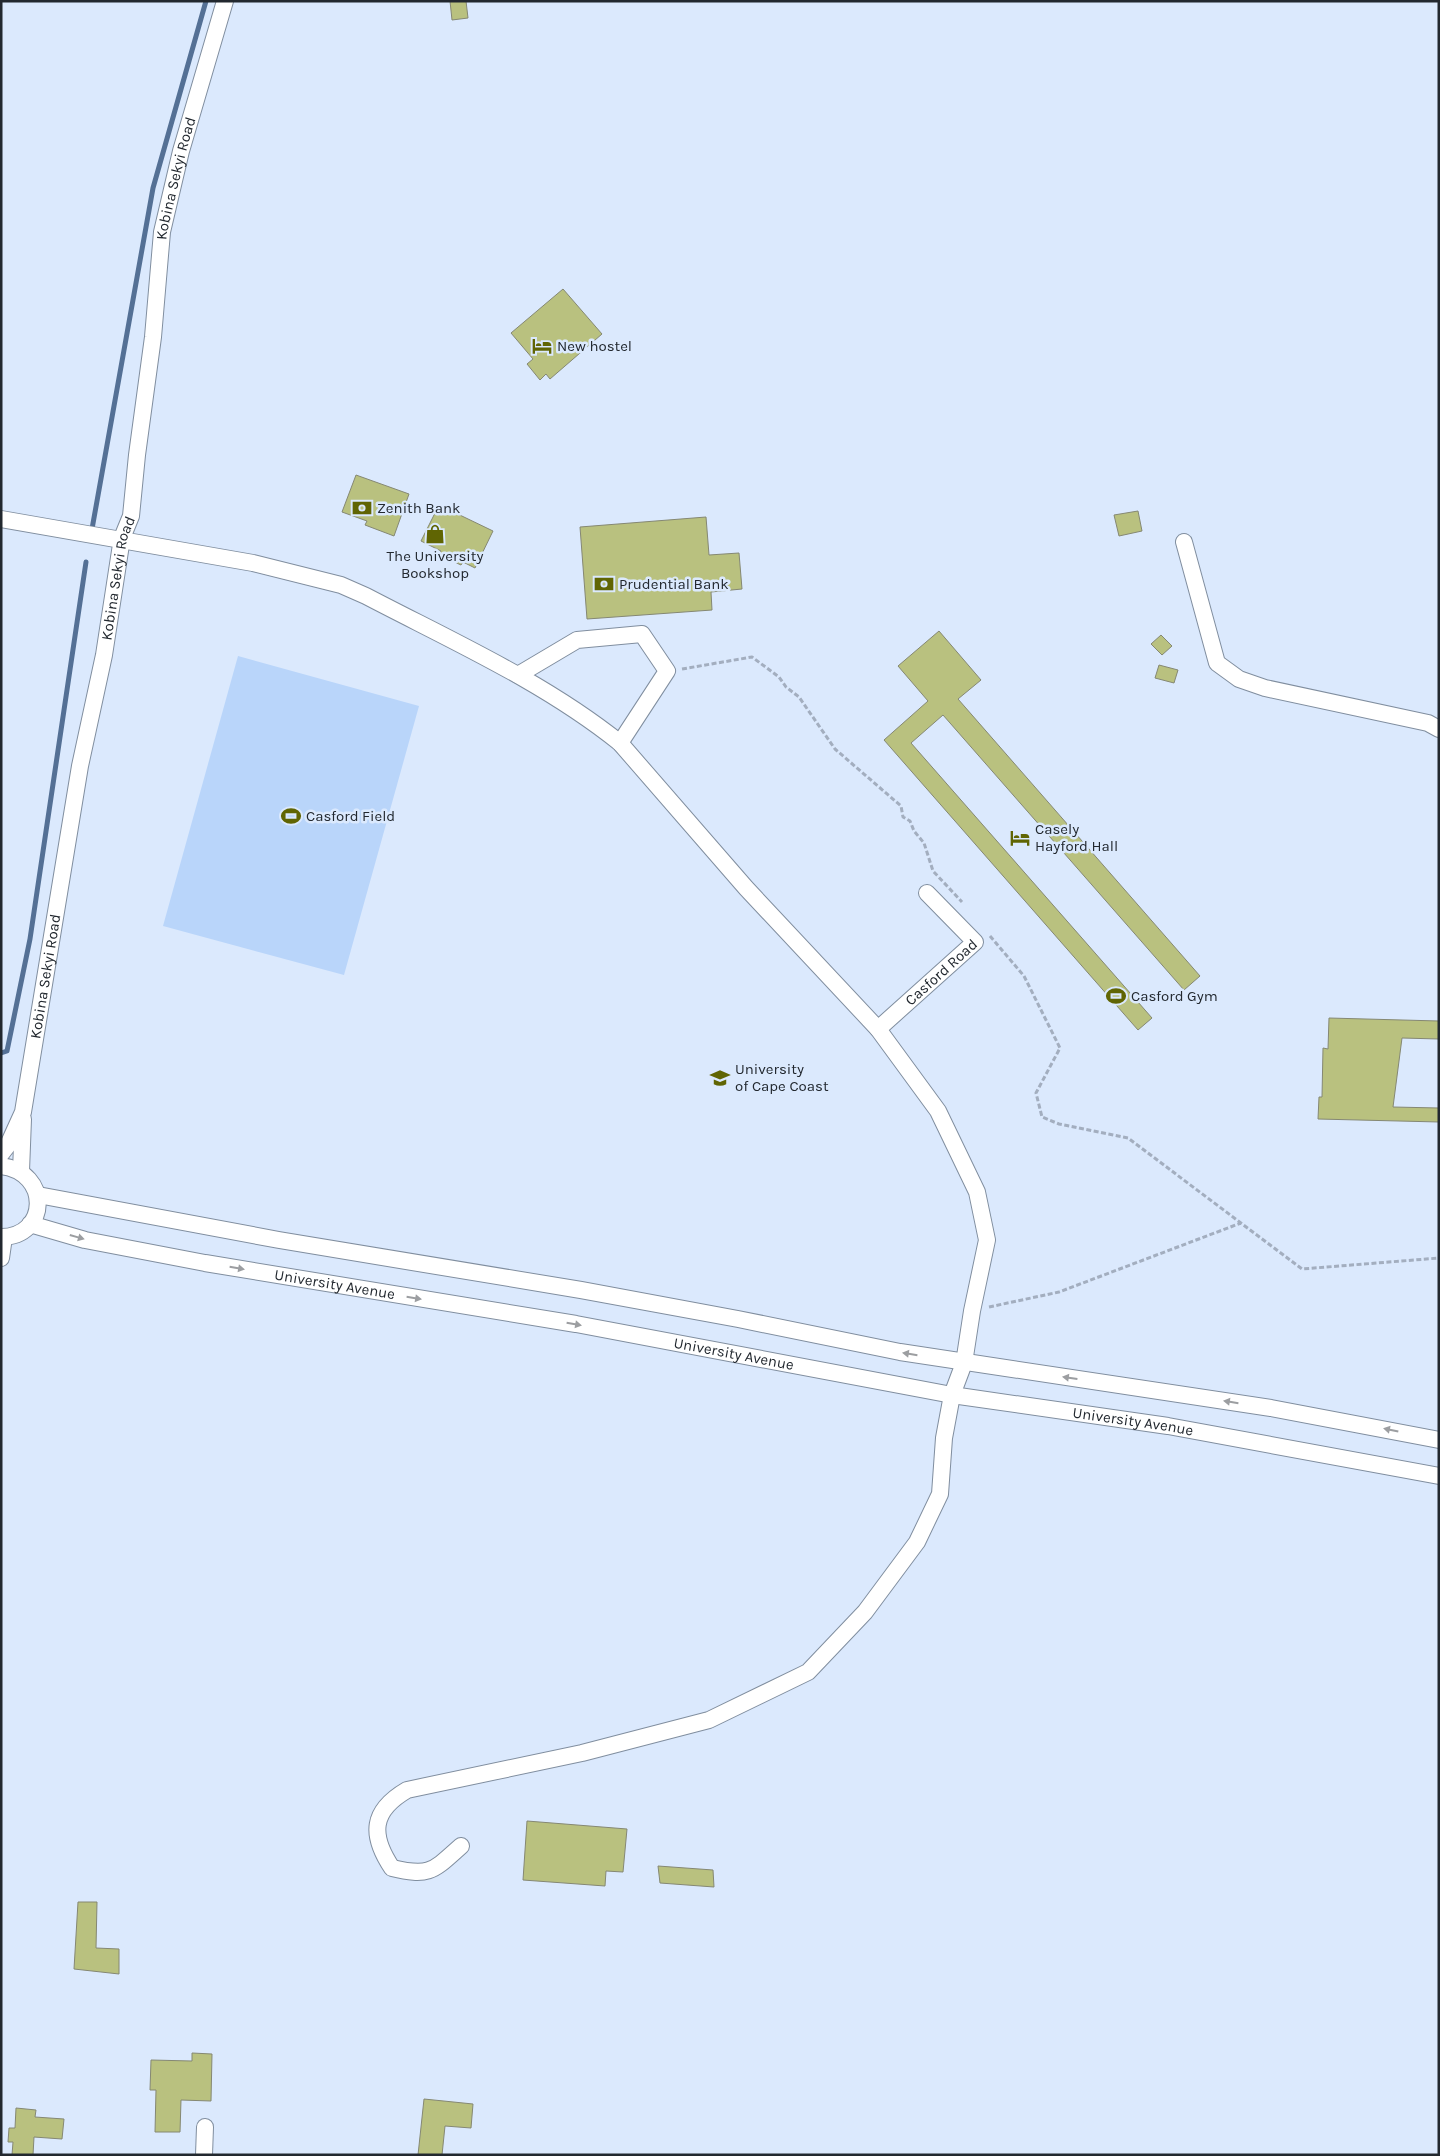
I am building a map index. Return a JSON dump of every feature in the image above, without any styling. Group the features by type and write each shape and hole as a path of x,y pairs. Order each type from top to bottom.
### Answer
{"street":[{"name":"Kobina Sekyi Road","path":"1,1154 8,1145 23,1112 80,766 104,655 122,540 131,516 153,337 162,232 181,151 225,1"},
{"path":"1,519 252,563 341,585 366,596 518,676 599,726 620,743 746,888 878,1029 938,1111 977,1192 987,1240 972,1311 964,1363 952,1395 944,1438 940,1494 917,1542 865,1612 808,1672 709,1720 582,1753 406,1790 391,1799 379,1816 376,1832 382,1853 392,1868 413,1873 434,1870 460,1846"},
{"path":"1184,542 1217,663 1239,679 1265,688 1402,717 1439,729"},
{"path":"518,676 577,640 642,634 667,671 620,743"},
{"name":"Casford Road","path":"878,1029 975,942 927,893"},
{"path":"20,1171 23,1112"},
{"path":"1,1166 20,1171 31,1182 38,1195 36,1215 30,1224 23,1231 2,1237 1,1258"},
{"path":"38,1195 279,1240 581,1290 964,1363 1271,1408 1439,1440"},
{"name":"University Avenue","path":"30,1224 85,1240 205,1263 567,1322 952,1395 1168,1426 1439,1476"},
{"path":"204,2155 205,2127"}],"path":[{"path":"667,671 752,657 779,677 786,688 799,697 834,749 900,806 903,817 910,822 914,831 924,843 933,871 963,904"},
{"path":"988,933 1024,976 1060,1048 1036,1093 1042,1117 1059,1124 1128,1138 1302,1269 1439,1258"},
{"path":"972,1311 1059,1292 1241,1223"}],"shaded area":[{"name":"Casford Field","path":"238,656 419,706 344,975 163,926"}],"building":[{"path":"450,1 466,1 468,18 452,20"},
{"path":"563,289 602,334 550,379 546,374 540,380 527,364 533,359 511,333"},
{"path":"356,475 409,494 394,536 365,525 367,521 342,512"},
{"path":"439,505 493,531 475,568 463,562 461,565 439,555 441,551 421,541"},
{"path":"1138,511 1142,531 1119,536 1114,515"},
{"path":"706,517 709,555 739,553 742,589 711,592 712,610 587,619 580,527"},
{"path":"939,631 981,680 958,699 1200,976 1184,990 943,715 911,743 1152,1018 1138,1030 884,740 928,701 898,666"},
{"path":"1161,635 1172,646 1162,655 1151,644"},
{"path":"1159,665 1178,670 1174,683 1155,678"},
{"path":"1329,1018 1439,1021 1439,1039 1402,1038 1393,1107 1439,1108 1439,1122 1318,1119 1319,1097 1322,1097 1323,1048 1328,1049"},
{"path":"527,1821 627,1829 623,1872 606,1871 605,1886 523,1880"},
{"path":"658,1866 713,1870 714,1887 660,1883"},
{"path":"78,1902 97,1902 96,1948 119,1949 119,1974 74,1969"},
{"path":"192,2053 212,2054 211,2101 181,2100 180,2132 155,2132 156,2090 150,2090 151,2060 192,2061"},
{"path":"424,2099 473,2104 471,2128 445,2126 442,2155 418,2155"},
{"path":"16,2108 36,2110 35,2117 64,2119 62,2139 34,2137 33,2155 12,2155 13,2142 8,2142 9,2128 15,2128"}],"waterway":[{"path":"92,529 153,188 206,1"},
{"path":"1,1053 7,1051 30,939 86,562"}],"place":[{"name":"New hostel","path":"542,346"},
{"name":"Zenith Bank","path":"362,508"},
{"name":"The University Bookshop","path":"435,534"},
{"name":"Prudential Bank","path":"604,584"},
{"name":"Casford Field","path":"291,816"},
{"name":"Casely Hayford Hall","path":"1020,838"},
{"name":"Casford Gym","path":"1116,996"},
{"name":"University of Cape Coast","path":"720,1078"}]}
